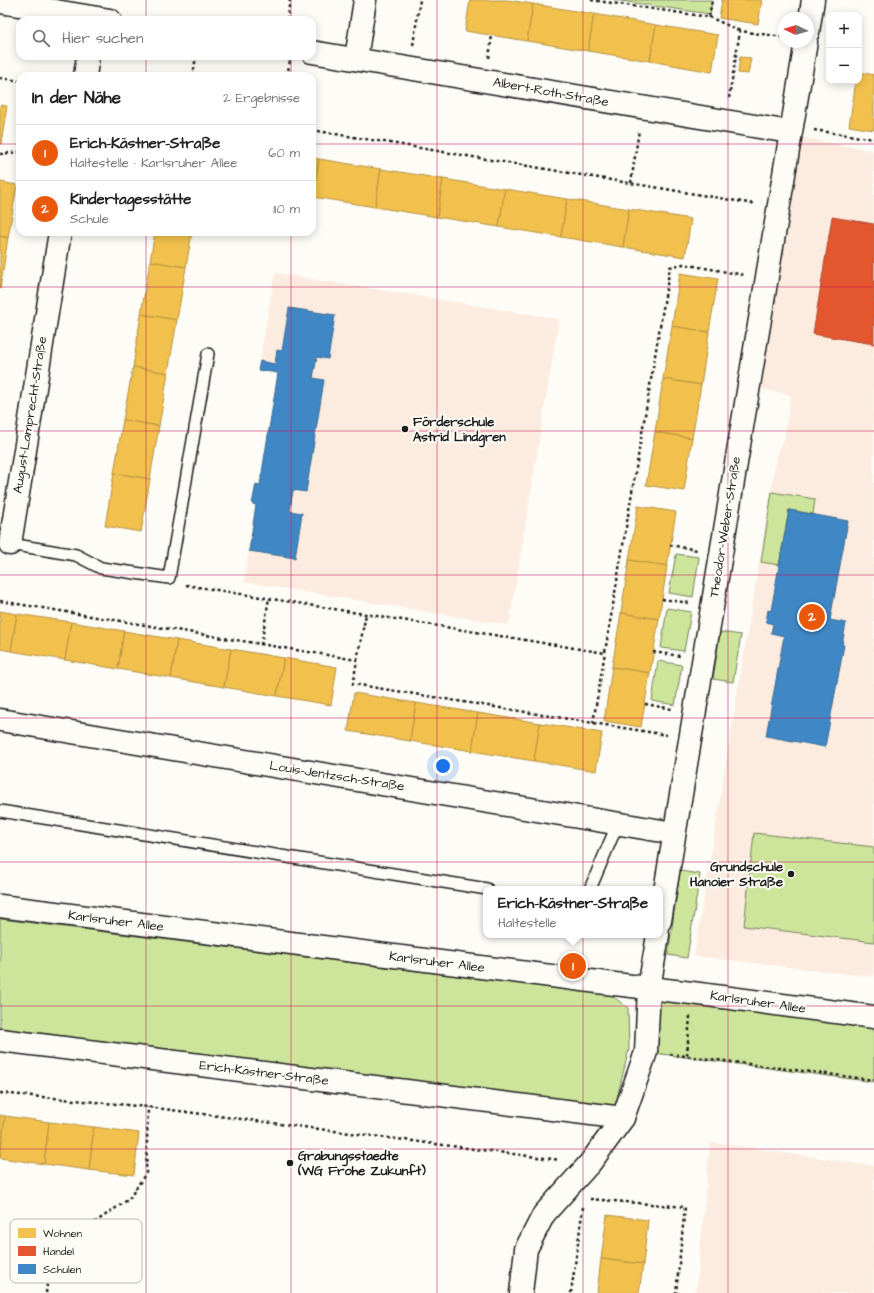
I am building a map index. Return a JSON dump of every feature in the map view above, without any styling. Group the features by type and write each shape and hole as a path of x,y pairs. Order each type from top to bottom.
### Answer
{"street":[{"path":"356,59 365,0"},
{"path":"811,12 813,0"},
{"path":"0,2 82,16"},
{"name":"Theodor-Weber-Straße","path":"663,902 805,48"},
{"name":"Albert-Roth-Straße","path":"316,53 790,132"},
{"path":"86,72 87,60"},
{"name":"August-Lamprecht-Straße","path":"10,544 59,236"},
{"name":"Louis-Jentzsch-Straße","path":"0,720 674,833"},
{"name":"Karlsruher Allee","path":"0,906 874,1017"},
{"path":"521,1293 526,1250 544,1214 576,1192 590,1163 623,1118 646,1052 649,988 657,938"},
{"name":"Erich-Kästner-Straße","path":"0,1040 623,1118"}],"lane":[{"path":"169,578 208,354"},
{"name":"August-Lamprecht-Straße","path":"10,544 76,555 102,568 169,578"},
{"path":"0,811 483,888"},
{"path":"591,886 618,823"}],"path":[{"path":"288,16 290,0"},
{"path":"412,48 420,0"},
{"path":"592,0 709,17 740,31 778,36"},
{"path":"709,17 712,0"},
{"path":"729,98 740,31"},
{"path":"491,47 492,35"},
{"path":"194,72 195,60"},
{"path":"289,72 290,60"},
{"path":"0,78 16,80"},
{"path":"631,183 643,108"},
{"path":"812,129 874,139"},
{"path":"316,131 762,205"},
{"path":"0,154 16,152"},
{"path":"593,723 670,267 683,264 751,276"},
{"path":"670,545 698,550"},
{"path":"169,578 179,584 605,652"},
{"path":"261,645 269,598"},
{"path":"662,599 696,604"},
{"path":"0,601 357,660"},
{"path":"366,614 353,684 674,736"},
{"path":"653,652 687,658"},
{"path":"645,704 678,710"},
{"path":"687,1056 692,993"},
{"path":"646,1052 874,1080"},
{"path":"0,1093 148,1107 590,1163"},
{"path":"99,1219 128,1198 146,1173 148,1107"},
{"path":"572,1293 576,1192 685,1207 676,1293"},
{"path":"46,1293 47,1283"}],"shaded area":[{"path":"800,137 874,151 874,977 694,956 775,466 779,447 784,439 791,395 760,389"},
{"name":"Förderschule Astrid Lindgren","path":"275,273 559,319 509,625 244,582 256,505 252,504 256,484 260,484 278,374 258,370"},
{"path":"710,1142 874,1166 874,1293 696,1293"}],"green space":[{"path":"614,0 712,0 710,14"},
{"path":"772,492 815,499 813,514 789,510 779,565 761,562"},
{"path":"676,554 699,557 693,597 669,593"},
{"path":"667,608 691,612 684,651 661,648"},
{"path":"720,632 741,635 733,682 713,679"},
{"path":"658,661 682,665 675,705 652,701"},
{"path":"754,833 874,847 874,942 744,926"},
{"path":"680,871 700,874 687,958 668,955"},
{"path":"0,919 611,995 628,1008 629,1049 615,1106 0,1028"},
{"path":"664,990 874,1017 874,1082 646,1052"}],"building: Wohnen":[{"path":"470,0 507,0 533,4 527,41 465,31"},
{"path":"722,0 762,0 758,24 719,18"},
{"path":"533,4 594,14 588,51 527,41"},
{"path":"594,14 656,25 650,61 588,51"},
{"path":"656,25 718,35 712,72 650,61"},
{"path":"740,57 751,58 748,74 738,73"},
{"path":"862,73 874,75 874,130 849,126 856,84 862,84"},
{"path":"0,105 7,106 1,144 0,144"},
{"path":"316,159 319,159 316,178"},
{"path":"319,159 381,169 375,207 316,197 316,178"},
{"path":"381,169 443,179 437,217 375,207"},
{"path":"443,179 505,189 499,227 437,217"},
{"path":"0,182 16,185 16,191 8,238 0,236"},
{"path":"505,189 567,199 561,237 499,227"},
{"path":"567,199 629,209 623,247 561,237"},
{"path":"629,209 691,219 685,257 623,247"},
{"path":"0,236 8,238 0,289"},
{"path":"154,236 191,236 186,267 150,261"},
{"path":"150,261 186,267 177,320 141,314"},
{"path":"680,273 718,279 709,332 672,326"},
{"path":"141,314 177,320 168,373 133,367"},
{"path":"672,326 709,332 701,385 663,379"},
{"path":"133,367 168,373 159,426 123,420"},
{"path":"663,379 701,385 692,438 655,432"},
{"path":"123,420 159,426 150,479 114,473"},
{"path":"655,432 692,438 684,491 646,485"},
{"path":"114,473 150,479 141,532 105,526"},
{"path":"638,506 676,512 667,566 629,560"},
{"path":"629,560 667,566 659,619 621,613"},
{"path":"0,611 17,614 11,651 0,649"},
{"path":"621,613 659,619 650,673 612,667"},
{"path":"17,614 71,622 65,660 11,651"},
{"path":"71,622 124,631 118,669 65,660"},
{"path":"124,631 177,640 171,678 118,669"},
{"path":"177,640 231,649 224,687 171,678"},
{"path":"231,649 284,658 277,696 224,687"},
{"path":"284,658 337,667 331,705 277,696"},
{"path":"612,667 650,673 641,727 604,721"},
{"path":"354,693 416,703 410,741 348,731"},
{"path":"416,703 478,713 472,751 410,741"},
{"path":"478,713 540,723 534,761 472,751"},
{"path":"540,723 602,733 596,771 534,761"},
{"path":"0,1115 5,1116 0,1157"},
{"path":"5,1116 49,1122 44,1164 0,1158"},
{"path":"49,1122 94,1127 89,1170 44,1164"},
{"path":"94,1127 139,1133 134,1175 89,1170"},
{"path":"607,1215 648,1220 643,1264 601,1259"},
{"path":"601,1259 643,1264 639,1293 597,1293"}],"building: Handel":[{"path":"832,217 874,224 874,344 813,334"}],"building: Schulen":[{"path":"289,308 335,315 328,359 317,357 313,378 324,380 306,492 293,490 290,511 302,513 295,558 249,551 256,505 252,504 256,484 260,485 278,373 258,370 260,361 275,364 277,350 282,351"},
{"path":"789,510 848,521 830,620 846,623 842,645 844,645 825,747 766,736 784,636 771,633 773,624 766,622 768,610 771,611"}],"place":[{"name":"Förderschule Astrid Lindgren","path":"405,429"},
{"name":"Kindertagesstätte","path":"812,617"},
{"name":"Grundschule Hanoier Straße","path":"791,874"},
{"name":"Erich-Kästner-Straße","path":"573,966"},
{"name":"Grabungsstaedte (WG Frohe Zukunft)","path":"290,1163"}]}
